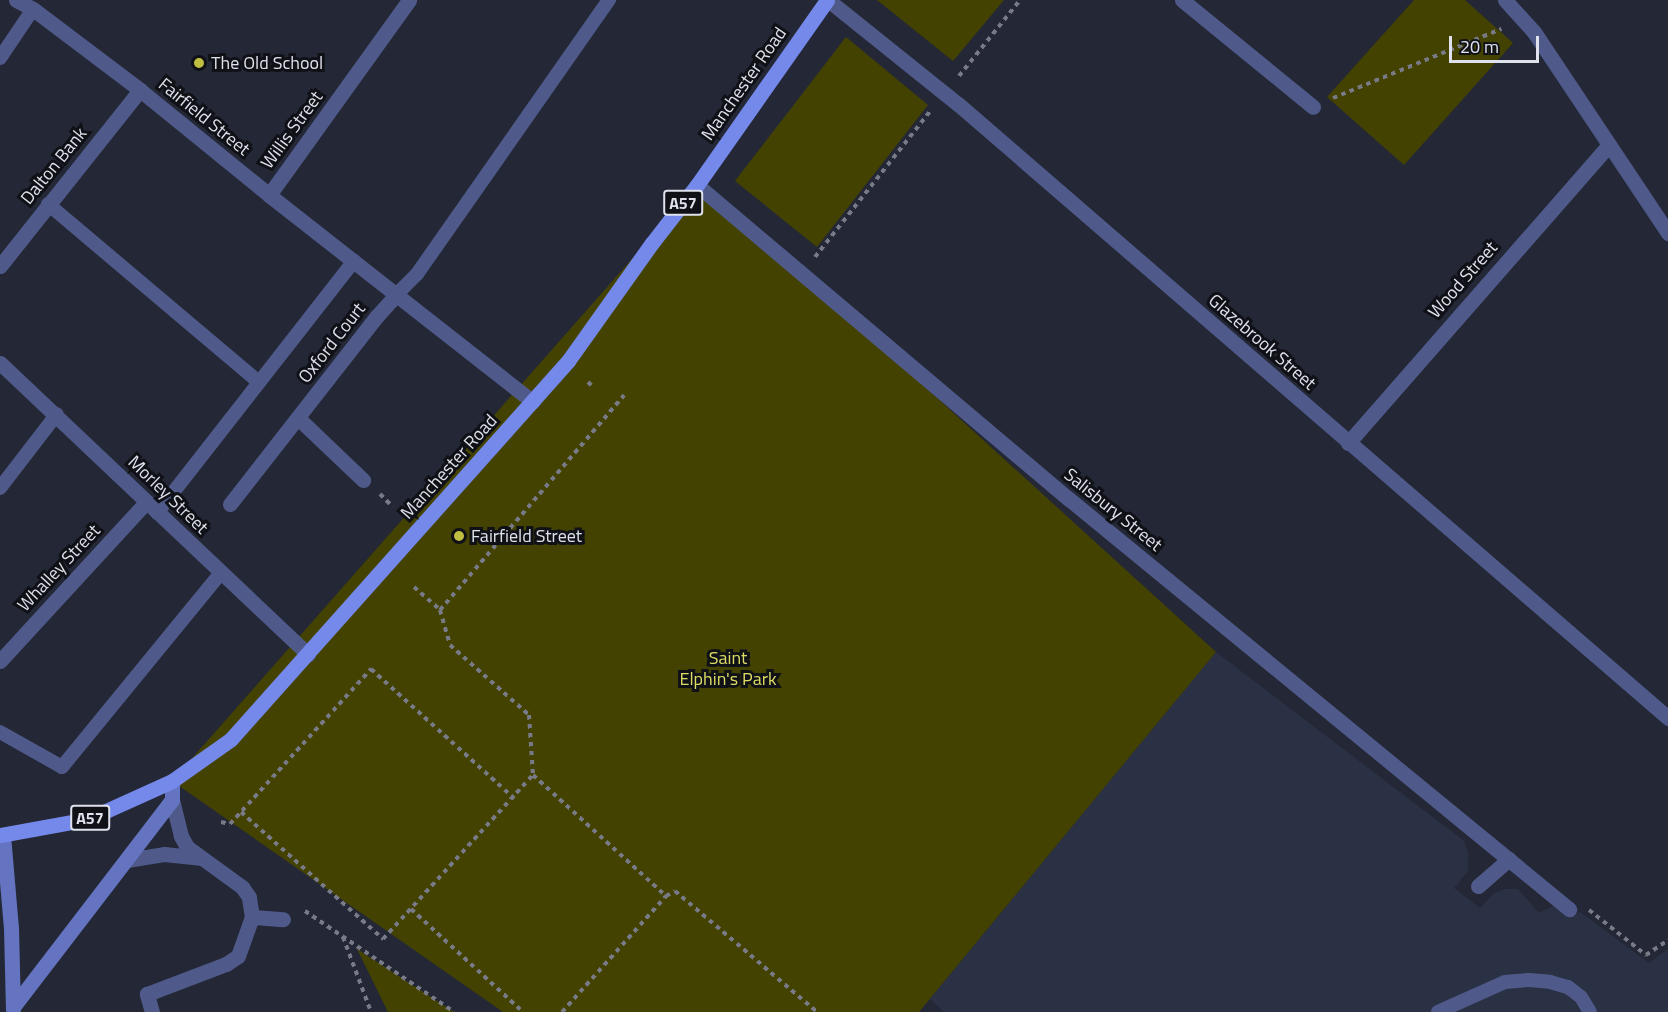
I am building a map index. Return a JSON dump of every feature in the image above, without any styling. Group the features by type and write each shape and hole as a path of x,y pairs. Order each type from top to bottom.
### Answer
{"main road":[{"name":"Manchester Road","path":"1,835 88,819 172,781 231,739 568,361 652,243 697,185 828,0"}],"street":[{"name":"Fairfield Street","path":"16,0 33,9 140,90 269,195 398,293 533,402"},
{"name":"Willis Street","path":"269,195 409,0"},
{"name":"Glazebrook Street","path":"828,0 944,92 1668,718"},
{"path":"1182,0 1313,107"},
{"path":"1505,0 1525,20 1668,233"},
{"name":"Dalton Bank","path":"0,266 140,90"},
{"name":"Wood Street","path":"1348,443 1609,145"},
{"name":"Salisbury Street","path":"697,185 1069,499 1569,909"},
{"name":"Oxford Court","path":"230,504 376,316 398,293"},
{"name":"Morley Street","path":"0,363 57,414 308,654"},
{"path":"298,418 363,480"},
{"name":"Whalley Street","path":"0,661 152,507"},
{"path":"152,1012 147,994 226,964 238,956 252,917 249,897 242,887 187,847 181,836 172,800 172,781"},
{"path":"13,1010 172,800"},
{"path":"1,835 11,928 13,1010"},
{"path":"127,860 164,854 200,858"},
{"path":"1478,886 1509,859"},
{"path":"252,917 283,919"}],"lane":[{"path":"398,293 417,274 609,0"},
{"path":"0,58 33,9"},
{"path":"48,204 259,382"},
{"path":"152,507 259,382 354,261"},
{"path":"0,488 57,414"},
{"path":"0,732 62,767 221,573"},
{"path":"1438,1012 1505,981 1529,980 1550,981 1568,987 1581,998 1590,1012"}],"path":[{"path":"801,274 944,92 1020,0"},
{"path":"1313,107 1525,20"},
{"path":"588,382 592,386"},
{"path":"440,610 624,394"},
{"path":"610,400 614,404"},
{"path":"241,812 383,939 533,775 529,715 450,645 440,610 414,587"},
{"path":"221,822 230,824 371,669 514,798"},
{"path":"533,775 666,896"},
{"path":"562,1012 666,896 675,891 817,1012"},
{"path":"1569,909 1584,906 1646,955 1668,940"},
{"path":"298,907 454,1012"},
{"path":"411,909 523,1012"},
{"path":"343,937 371,1012"}],"shaded area":[{"path":"1216,652 1464,841 1468,853 1468,871 1454,888 1480,908 1493,894 1505,889 1518,889 1539,913 1553,906 1571,916 1580,912 1649,963 1668,949 1668,1012 944,1012 930,999"}],"green space":[{"path":"877,0 1004,0 953,61"},
{"path":"1414,0 1465,0 1513,43 1404,165 1327,97"},
{"path":"846,37 928,105 817,247 735,181"},
{"name":"Saint Elphin's Park","path":"697,185 801,274 1216,652 919,1012 503,1012 172,781"},
{"path":"357,949 454,1012 388,1012"}],"place":[{"name":"The Old School","path":"199,63"},
{"name":"Fairfield Street","path":"459,536"}]}
